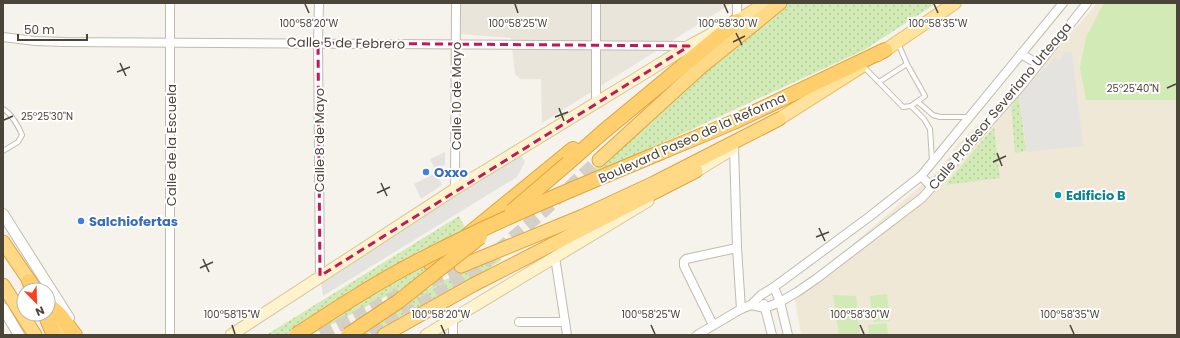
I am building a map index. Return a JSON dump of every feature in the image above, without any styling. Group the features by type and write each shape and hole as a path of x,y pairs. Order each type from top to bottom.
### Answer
{"highway":[{"path":"599,160 700,68 780,3"},
{"path":"348,335 399,301 533,194 603,132 737,20"},
{"name":"Boulevard Paseo de la Reforma","path":"296,335 357,296 420,260 511,217 736,121 885,50"},
{"path":"462,266 583,216 654,183 779,119"},
{"path":"338,335 376,309 579,145 603,132"},
{"path":"384,335 473,285 696,171"},
{"path":"3,242 30,282"},
{"path":"3,285 35,335"},
{"path":"56,311 75,335"},
{"path":"56,320 66,335"},
{"path":"48,322 54,335"}],"main road":[{"path":"231,335 455,189 689,46 766,3"},
{"name":"Boulevard Paseo de la Reforma","path":"779,119 862,66 955,3"},
{"path":"426,335 555,256 638,208 779,119"}],"street":[{"name":"Calle de la Escuela","path":"170,3 170,335"},
{"name":"Calle 8 de Mayo","path":"319,3 320,276"},
{"name":"Calle 10 de Mayo","path":"455,189 456,3"},
{"path":"596,3 596,103"},
{"path":"736,3 737,20"},
{"name":"Calle Profesor Severiano Urteaga","path":"697,335 741,309 751,305 761,295 869,217 921,176 1063,3"},
{"name":"Calle Profesor Severiano Urteaga","path":"765,308 780,302 816,279 908,208 932,187 1018,90 1087,3"},
{"name":"Calle 5 de Febrero","path":"3,37 35,41 65,42 595,44 689,46"},
{"path":"1021,54 1038,64"},
{"path":"734,148 737,248 741,309"},
{"path":"921,176 932,187"},
{"path":"3,214 79,335"},
{"path":"713,325 684,266 684,261 686,259 737,248"},
{"path":"555,256 567,335"},
{"path":"774,287 780,302 788,335"},
{"path":"761,295 772,335"},
{"path":"751,305 765,308"},
{"path":"3,308 19,335"},
{"path":"453,318 453,335"},
{"path":"519,322 565,322"}],"lane":[{"path":"862,66 903,107 911,106 918,102 925,95 907,64 897,42"},
{"path":"879,82 907,64"},
{"path":"918,102 933,115 940,117 970,117"},
{"path":"911,106 924,119 930,129 933,163"},
{"path":"3,109 7,111 22,135 18,142 3,152"}],"highlighted area":[{"path":"318,43 689,46 320,276"}],"shaded area":[{"path":"461,3 732,3 542,123 541,79 520,79 515,74 511,38 461,34"},
{"path":"1097,3 1177,3 1177,335 801,335 794,295 940,169 958,144 1081,22"},
{"path":"1066,51 1072,52 1083,146 1027,152 1019,95 1056,57 1057,60 1060,60"},
{"path":"518,151 525,162 517,177 323,296 320,276"},
{"path":"445,152 445,165 435,169 430,159"},
{"path":"436,173 442,185 421,199 414,184"}],"green space":[{"path":"786,3 937,3 864,50 645,151 589,173 701,71"},
{"path":"1104,3 1177,3 1177,100 1086,100 1080,68 1086,37"},
{"path":"1019,97 1026,151 1015,153 1011,106"},
{"path":"994,127 1000,178 945,185"},
{"path":"459,216 476,250 311,335 266,335"},
{"path":"498,255 502,260 448,294 366,335 338,335 451,277"},
{"path":"887,294 890,321 873,322 870,296"},
{"path":"833,295 856,296 860,335 839,335"},
{"path":"887,323 888,335 869,335 868,325"}],"tunnel":[{"path":"372,335 449,287 481,265 537,217 599,160"},
{"path":"430,281 461,266"},
{"path":"321,335 401,294"}],"place":[{"name":"Oxxo","path":"426,172"},
{"name":"Edificio B","path":"1058,195"},
{"name":"Salchiofertas","path":"81,221"}]}
